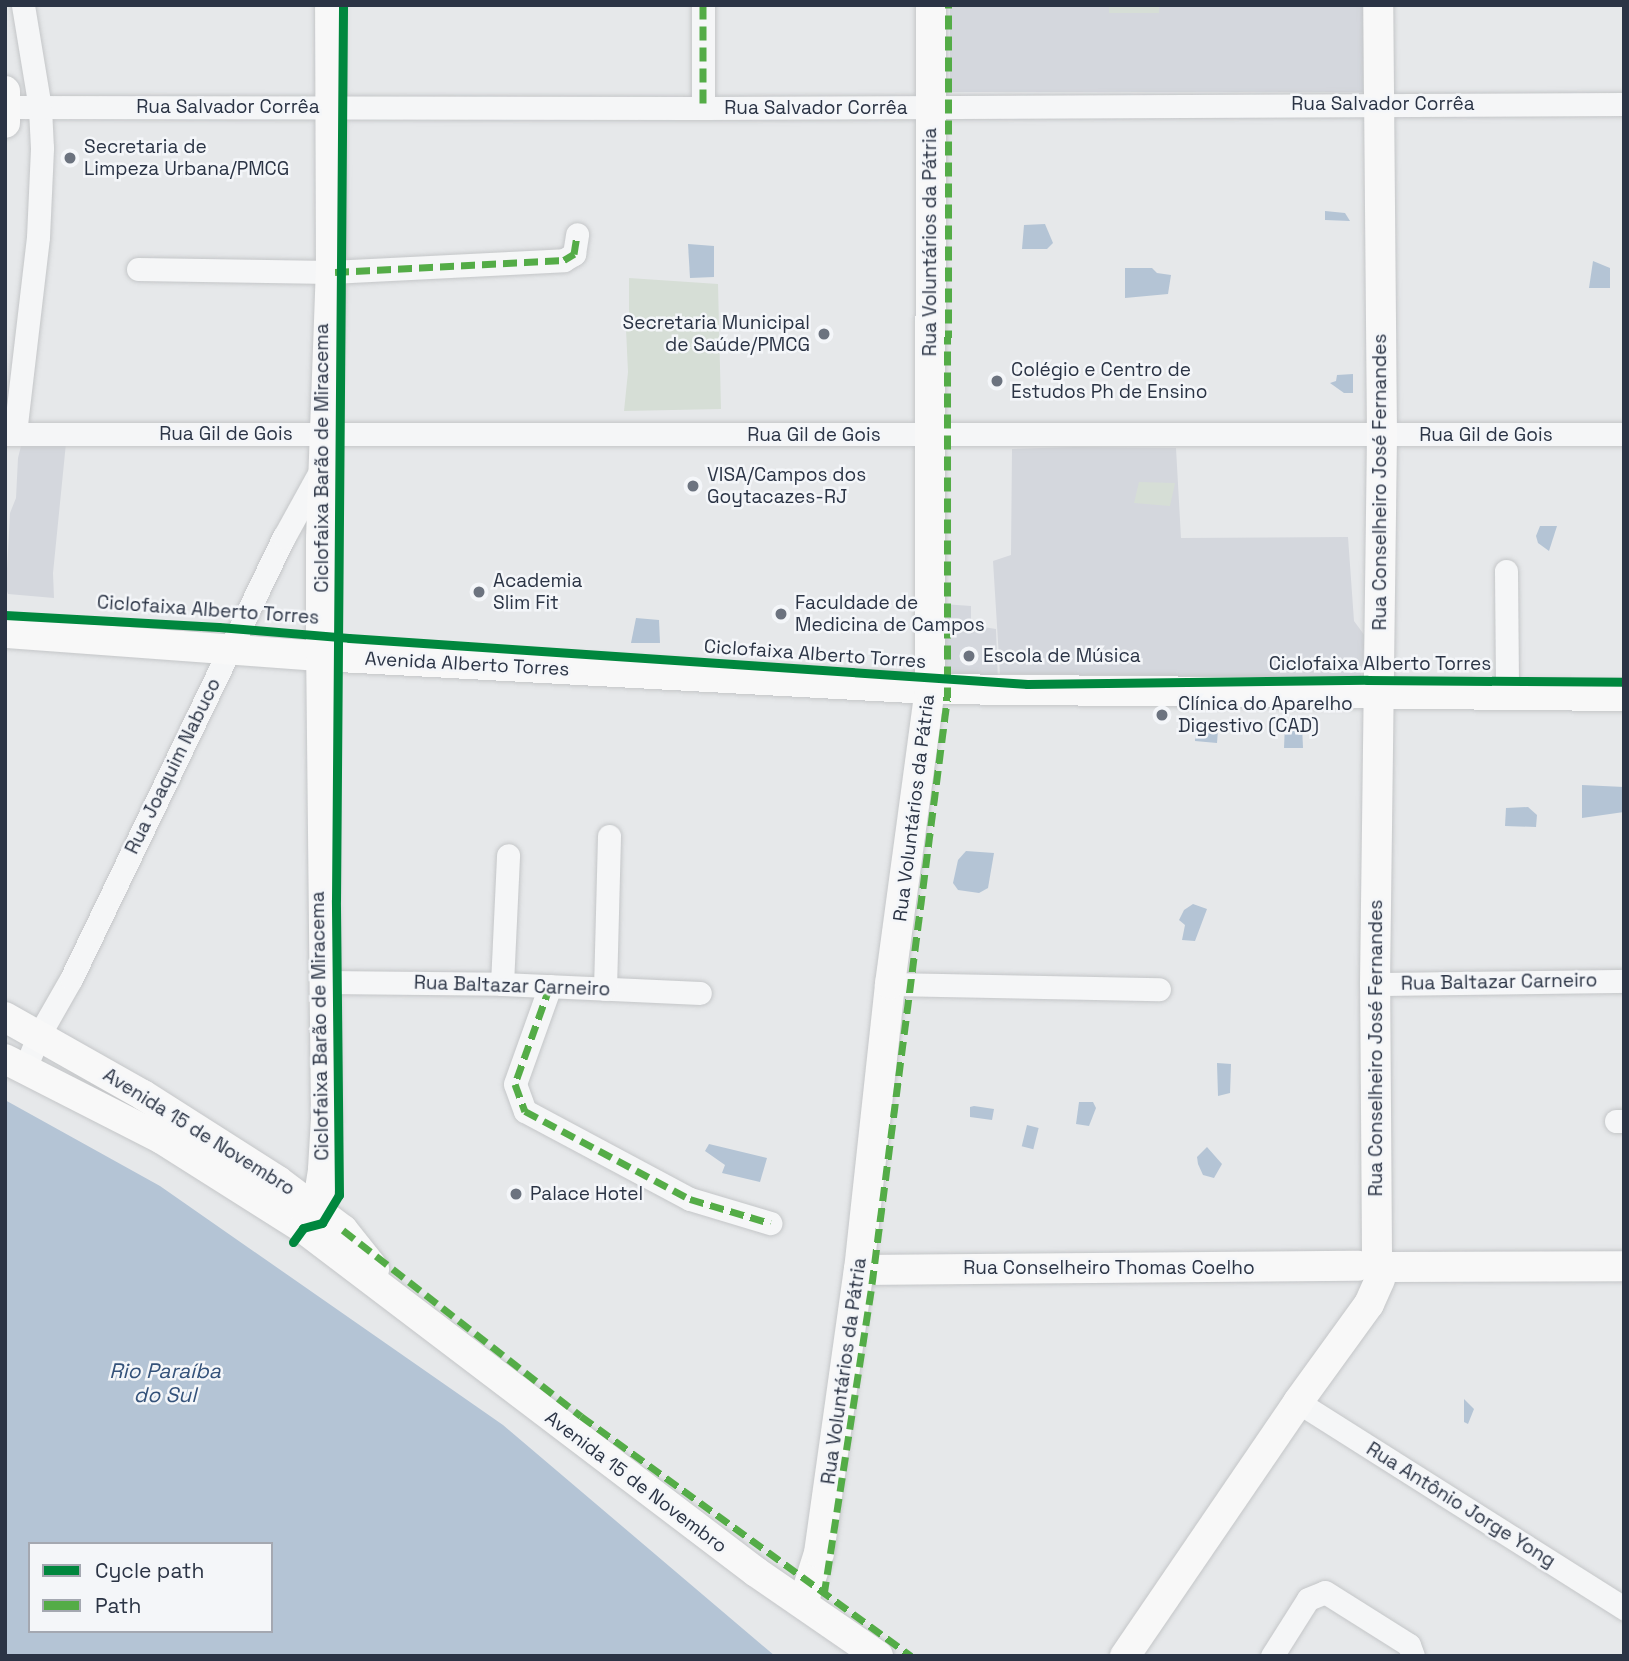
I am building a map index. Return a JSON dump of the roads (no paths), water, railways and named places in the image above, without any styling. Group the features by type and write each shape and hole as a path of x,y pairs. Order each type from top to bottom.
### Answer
{"main road":[{"path":"310,1218 324,1169 326,1118 321,539 331,272 328,106 330,5"},
{"name":"Rua Voluntários da Pátria","path":"803,1603 819,1553 859,1270 890,984 930,690 931,5"},
{"name":"Rua Conselheiro José Fernandes","path":"1125,1656 1298,1402 1369,1304 1376,1266 1375,984 1382,436 1378,5"},
{"name":"Avenida Alberto Torres","path":"5,633 321,656 930,690 1624,696"},
{"name":"Avenida 15 de Novembro","path":"5,1017 143,1095 310,1218 399,1303 756,1572 878,1656"},
{"name":"Avenida 15 de Novembro","path":"15,1064 310,1218"},
{"name":"Rua Conselheiro Thomas Coelho","path":"859,1270 1624,1266"}],"street":[{"path":"10,434 38,237 42,148 40,108 23,5"},
{"path":"703,5 703,108"},
{"name":"Rua Salvador Corrêa","path":"6,107 703,108 1624,104"},
{"path":"138,269 331,272 564,260 574,254 577,234"},
{"name":"Rua Gil de Gois","path":"10,434 1624,434"},
{"name":"Rua Joaquim Nabuco","path":"15,1064 38,1035 71,979 284,537 324,466"},
{"path":"284,537 321,539"},
{"path":"1506,571 1507,695"},
{"path":"605,989 609,836"},
{"path":"502,984 508,855"},
{"name":"Rua Baltazar Carneiro","path":"1375,984 1624,981"},
{"name":"Rua Baltazar Carneiro","path":"324,982 502,984 700,993"},
{"path":"890,984 1159,989"},
{"path":"550,986 515,1084 525,1111 690,1199 770,1223"},
{"name":"Rua Antônio Jorge Yong","path":"1298,1402 1624,1608"},
{"path":"1272,1656 1308,1599 1325,1592 1409,1645 1413,1656"}],"water":[{"path":"1325,211 1345,213 1350,221 1325,220"},
{"path":"1045,224 1053,243 1047,249 1022,249 1024,225"},
{"path":"688,244 714,246 714,277 690,278"},
{"path":"1593,261 1610,268 1610,288 1589,288"},
{"path":"1125,268 1152,268 1157,273 1171,275 1168,294 1125,298"},
{"path":"1353,374 1353,393 1344,393 1330,383 1336,381 1337,375"},
{"path":"1540,526 1557,526 1549,551 1538,543 1536,536"},
{"path":"636,618 659,620 660,643 631,643"},
{"path":"1285,724 1302,725 1303,748 1284,748"},
{"path":"1196,726 1215,727 1218,730 1217,743 1195,741"},
{"path":"1582,785 1624,787 1624,812 1582,818"},
{"path":"1528,807 1537,815 1536,827 1505,826 1506,808"},
{"path":"966,851 994,853 988,888 979,893 958,890 953,883 958,860"},
{"path":"1193,904 1207,909 1195,941 1182,940 1185,925 1179,920 1184,910"},
{"path":"1217,1063 1231,1064 1230,1093 1218,1096"},
{"name":"Rio Paraíba do Sul","path":"5,1100 160,1186 503,1425 775,1656 5,1656"},
{"path":"1079,1102 1093,1102 1096,1108 1089,1126 1076,1124"},
{"path":"970,1107 994,1109 992,1120 970,1117"},
{"path":"1027,1125 1039,1128 1033,1149 1022,1146"},
{"path":"709,1144 767,1158 760,1182 722,1173 725,1165 705,1151"},
{"path":"1207,1147 1222,1164 1214,1178 1203,1175 1198,1164 1197,1157"},
{"path":"1464,1399 1474,1409 1468,1424 1464,1422"}],"place":[{"name":"Secretaria de Limpeza Urbana/PMCG","path":"70,158"},
{"name":"Secretaria Municipal de Saúde/PMCG","path":"824,334"},
{"name":"Colégio e Centro de Estudos Ph de Ensino","path":"997,381"},
{"name":"VISA/Campos dos Goytacazes-RJ","path":"693,486"},
{"name":"Academia Slim Fit","path":"479,592"},
{"name":"Faculdade de Medicina de Campos","path":"781,614"},
{"name":"Escola de Música","path":"969,656"},
{"name":"Clínica do Aparelho Digestivo (CAD)","path":"1162,715"},
{"name":"Palace Hotel","path":"516,1194"}]}
